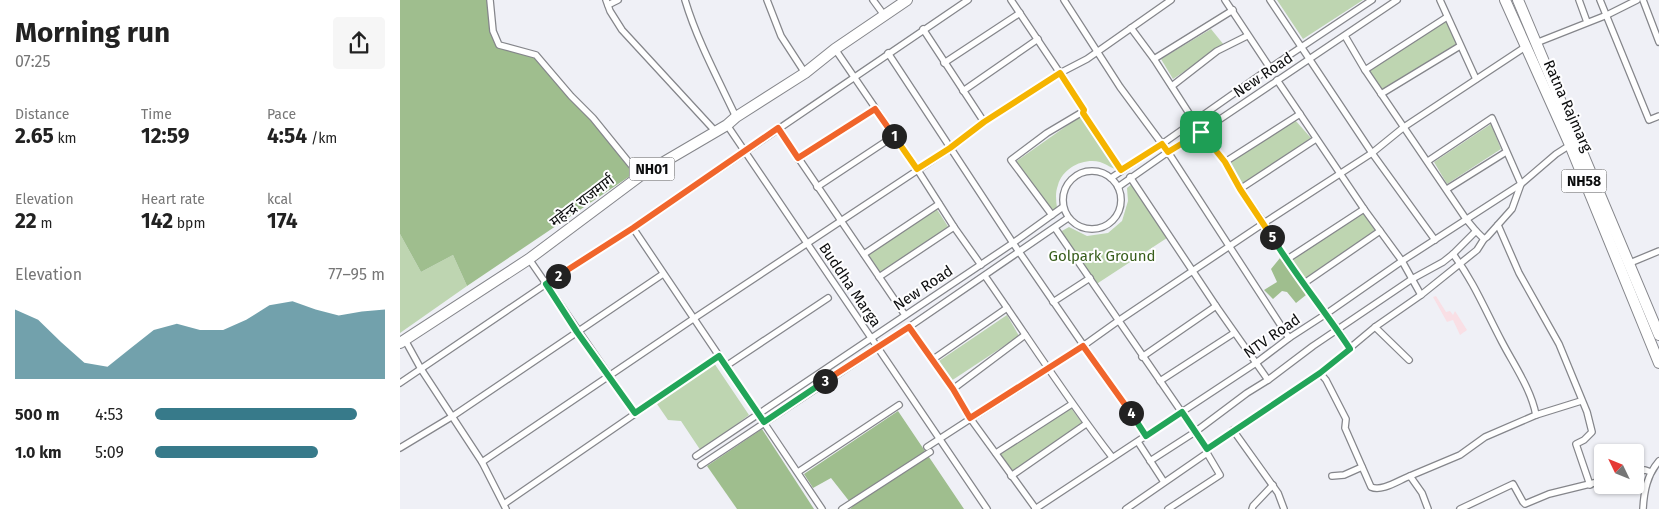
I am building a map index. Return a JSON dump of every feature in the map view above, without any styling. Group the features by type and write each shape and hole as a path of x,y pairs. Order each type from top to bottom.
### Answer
{"highway":[{"name":"महेन्द्र राजमार्ग","path":"402,342 529,259 640,176 727,125 736,116 805,73 835,49 907,0"},
{"name":"Ratna Rajmarg","path":"1506,0 1570,146 1659,363"},
{"name":"Ratna Rajmarg","path":"1518,0 1659,335"}],"street":[{"path":"490,0 493,31 499,45 536,55 571,96 593,118 640,176"},
{"path":"618,0 607,3 622,30 716,132"},
{"path":"684,0 689,15 736,116"},
{"path":"873,0 884,15"},
{"path":"400,383 546,284 633,228 744,150 968,0"},
{"path":"1011,0 1084,110 1083,113 1121,170"},
{"path":"1064,0 1120,87 1168,152 1289,338"},
{"path":"482,462 950,148 984,122 1097,51 1171,0"},
{"path":"1225,0 1270,68"},
{"path":"1270,0 1372,153 1435,240"},
{"name":"New Road","path":"1110,178 1372,0"},
{"name":"New Road","path":"1118,187 1397,0"},
{"path":"1440,0 1476,79"},
{"path":"1579,0 1588,22"},
{"path":"1600,0 1649,120 1658,118"},
{"path":"1536,43 1606,15 1636,0"},
{"path":"1643,0 1659,42"},
{"path":"769,1 781,36 805,73"},
{"path":"1154,59 1232,10"},
{"path":"944,62 1020,13"},
{"path":"1366,70 1447,17"},
{"path":"1131,28 1154,59 1194,121"},
{"path":"923,29 984,122"},
{"path":"1172,86 1207,61 1217,51 1248,36"},
{"path":"1345,36 1381,94 1448,189 1466,219 1484,239"},
{"path":"963,91 1038,40"},
{"path":"1381,94 1460,46"},
{"path":"842,509 929,449 938,439 1083,346 1118,320 1372,153 1404,127 1525,47"},
{"path":"835,49 981,265"},
{"path":"888,53 1013,243 1146,436"},
{"path":"1277,80 1364,209 1402,261 1422,295"},
{"path":"798,158 875,109"},
{"path":"1052,215 1011,160 1047,133 1084,110"},
{"path":"1225,162 1300,114"},
{"path":"1126,509 1234,430 1320,373 1376,327 1422,295 1478,250 1484,239 1512,209 1521,184 1492,118 1428,161"},
{"name":"Buddha Marga","path":"727,125 986,509"},
{"path":"778,128 905,315"},
{"path":"1201,132 1225,162 1240,189 1264,223 1286,260 1350,349"},
{"path":"817,187 894,136"},
{"path":"1240,189 1316,139"},
{"name":"NTV Road","path":"1036,509 1256,363 1289,338 1402,261 1521,184 1556,154 1570,146"},
{"path":"1448,189 1506,152"},
{"path":"1088,171 1096,171 1110,178 1118,187 1121,198 1120,209 1114,220 1105,227 1088,229 1077,226 1068,218 1064,206 1064,191 1074,178 1088,171"},
{"path":"1130,178 1234,333 1268,380"},
{"path":"864,254 939,204"},
{"name":"New Road","path":"696,456 981,265 1064,206"},
{"path":"1286,260 1364,209"},
{"name":"New Road","path":"701,465 985,276 1068,218"},
{"path":"1498,225 1519,273 1559,344 1587,412 1592,432 1584,440 1576,444 1590,484"},
{"path":"879,277 954,227"},
{"path":"633,228 822,509"},
{"path":"1055,228 1142,357 1196,432 1220,475 1168,509"},
{"path":"1303,284 1380,231"},
{"path":"1150,462 1196,432 1304,353 1443,262 1476,232"},
{"path":"1630,263 1659,251"},
{"path":"1453,254 1466,271 1515,366 1536,415"},
{"path":"529,259 577,332 635,413"},
{"path":"400,448 453,416 663,274"},
{"path":"985,276 1086,424 1112,457"},
{"path":"1053,302 1090,278"},
{"path":"1413,281 1429,289"},
{"path":"726,366 828,298"},
{"path":"1142,357 1216,306"},
{"path":"932,360 1007,308"},
{"path":"909,327 953,389 970,418 1036,509"},
{"path":"1376,327 1409,360"},
{"path":"1160,381 1234,333"},
{"path":"953,389 1025,335"},
{"path":"402,342 482,462 505,506 635,413 719,356"},
{"path":"1320,373 1326,380 1346,419 1345,428 1371,487 1374,489 1383,487 1460,454 1485,438 1536,415 1581,401"},
{"path":"996,453 1072,404"},
{"path":"798,472 899,405"},
{"path":"1011,476 1086,424"},
{"path":"1234,430 1278,492 1284,509"},
{"path":"1138,442 1164,482"},
{"path":"1643,509 1644,490 1651,472 1659,461"},
{"path":"1332,476 1344,475 1362,467"},
{"path":"1644,470 1651,472"},
{"path":"1410,476 1422,493 1428,509"},
{"path":"1460,509 1513,484 1525,504 1549,494 1594,483"},
{"path":"1252,509 1273,485"}],"shaded area":[{"path":"1436,296 1446,312 1450,311 1453,315 1455,311 1467,330 1460,335 1453,320 1447,322 1433,297"}],"green space":[{"path":"400,0 490,0 493,31 499,45 536,55 593,118 633,174 467,286 453,255 421,272 400,234"},
{"path":"1277,0 1363,0 1303,39"},
{"path":"1447,17 1460,46 1381,94 1365,70"},
{"path":"1211,29 1224,45 1173,79 1161,59"},
{"name":"Golpark Ground","path":"1082,115 1118,169 1094,161 1081,163 1069,169 1061,179 1056,191 1057,208 1050,213 1014,163"},
{"path":"1295,120 1311,138 1242,185 1228,162"},
{"path":"1491,124 1501,149 1447,184 1434,162"},
{"name":"Golpark Ground","path":"1133,183 1170,236 1095,285 1060,232 1069,227 1087,236 1108,233 1122,221 1128,201 1127,188"},
{"path":"936,208 949,228 879,274 865,255"},
{"path":"1364,211 1379,231 1305,283 1288,260"},
{"path":"400,234 421,272 453,255 467,286 400,333"},
{"path":"1280,258 1296,275 1306,295 1296,303 1287,292 1282,291 1273,299 1264,290 1277,282 1271,269"},
{"path":"1007,315 1019,336 951,381 939,361"},
{"path":"714,363 749,415 701,451 681,421 668,420 657,404"},
{"path":"1071,408 1083,424 1011,473 999,454"},
{"path":"898,411 964,509 850,509 853,506 831,478 813,488 804,474"},
{"path":"762,429 814,509 737,509 707,466"}],"route":[{"path":"1060,73 1084,110 1083,113 1121,170 1162,144 1168,152 1201,132 1225,162 1240,189 1264,223 1286,260 1350,349 1320,373 1207,449 1182,412 1146,436 1083,346 970,418 953,389 909,327 764,422 719,356 635,413 577,332 546,284 633,228 778,128 798,158 875,109 917,169 950,148 984,122 1060,73"}]}
